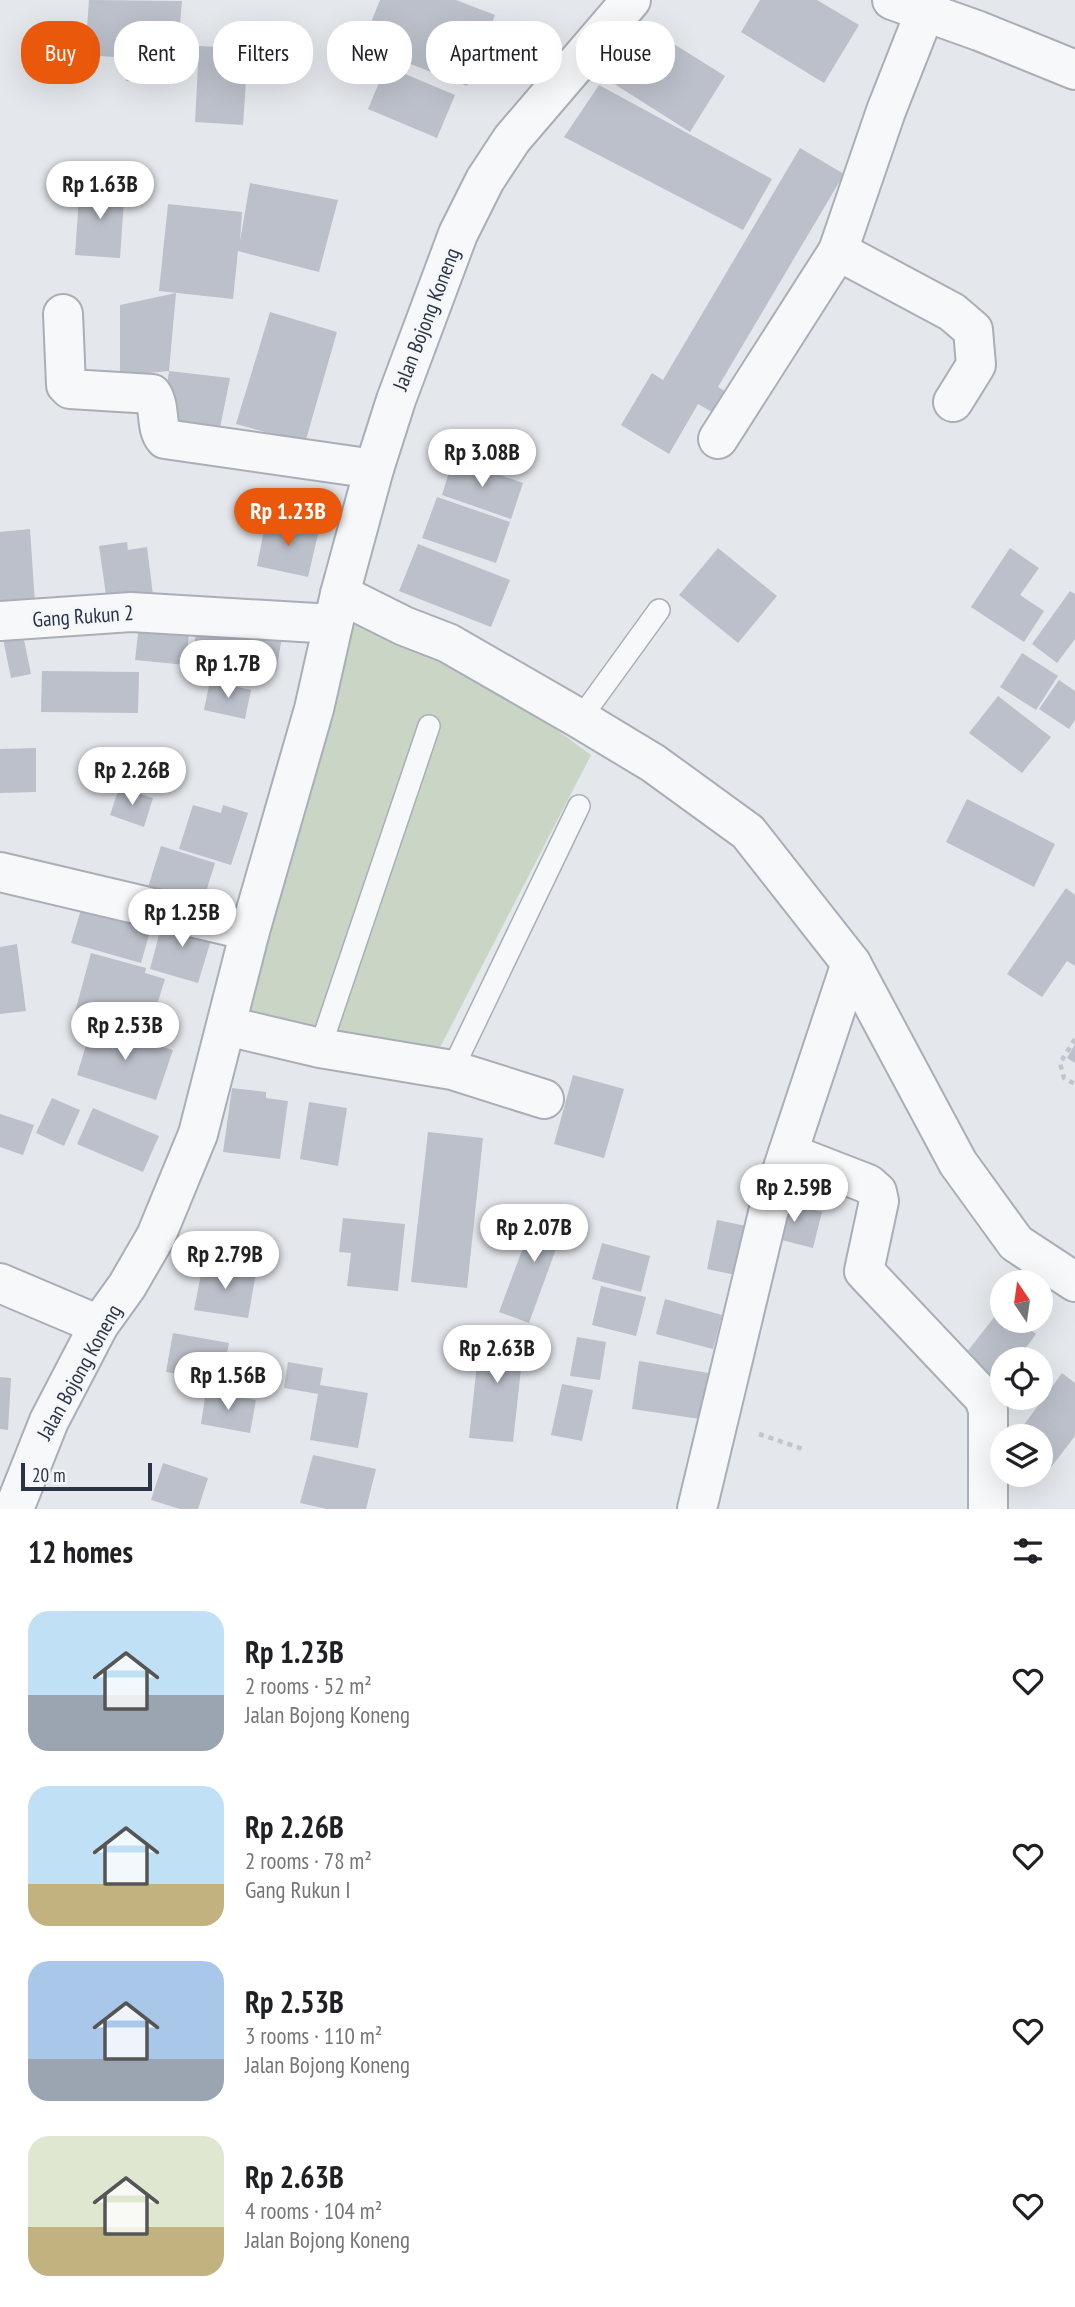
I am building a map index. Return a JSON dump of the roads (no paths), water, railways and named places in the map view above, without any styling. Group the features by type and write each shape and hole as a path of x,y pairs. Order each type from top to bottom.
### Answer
{"street":[{"name":"Jalan Bojong Koneng","path":"14,1509 49,1421 99,1325 127,1286 156,1236 198,1134 250,931 314,709 336,609 374,469 427,313 458,234 485,180 512,139 631,0"},
{"path":"718,439 838,251 886,111 909,6 1075,70"},
{"path":"838,251 952,312 973,330 976,365 953,402"},
{"path":"64,314 66,385 70,389 152,394 156,401 161,435 165,439 374,469"},
{"path":"336,609 404,626 448,643 653,763 748,832 852,963 958,1163 1016,1243 1075,1282"},
{"name":"Gang Rukun 2","path":"0,621 131,611 336,609"},
{"path":"0,872 250,931"},
{"path":"697,1509 768,1213 852,963"},
{"path":"227,1026 320,1048 452,1070 544,1099"},
{"path":"788,1153 868,1184 877,1192 879,1201 864,1271 984,1398 988,1410 988,1509"},
{"path":"0,1283 99,1325"}],"lane":[{"path":"580,719 659,610"},
{"path":"320,1048 429,726"},
{"path":"452,1070 579,806"}]}
